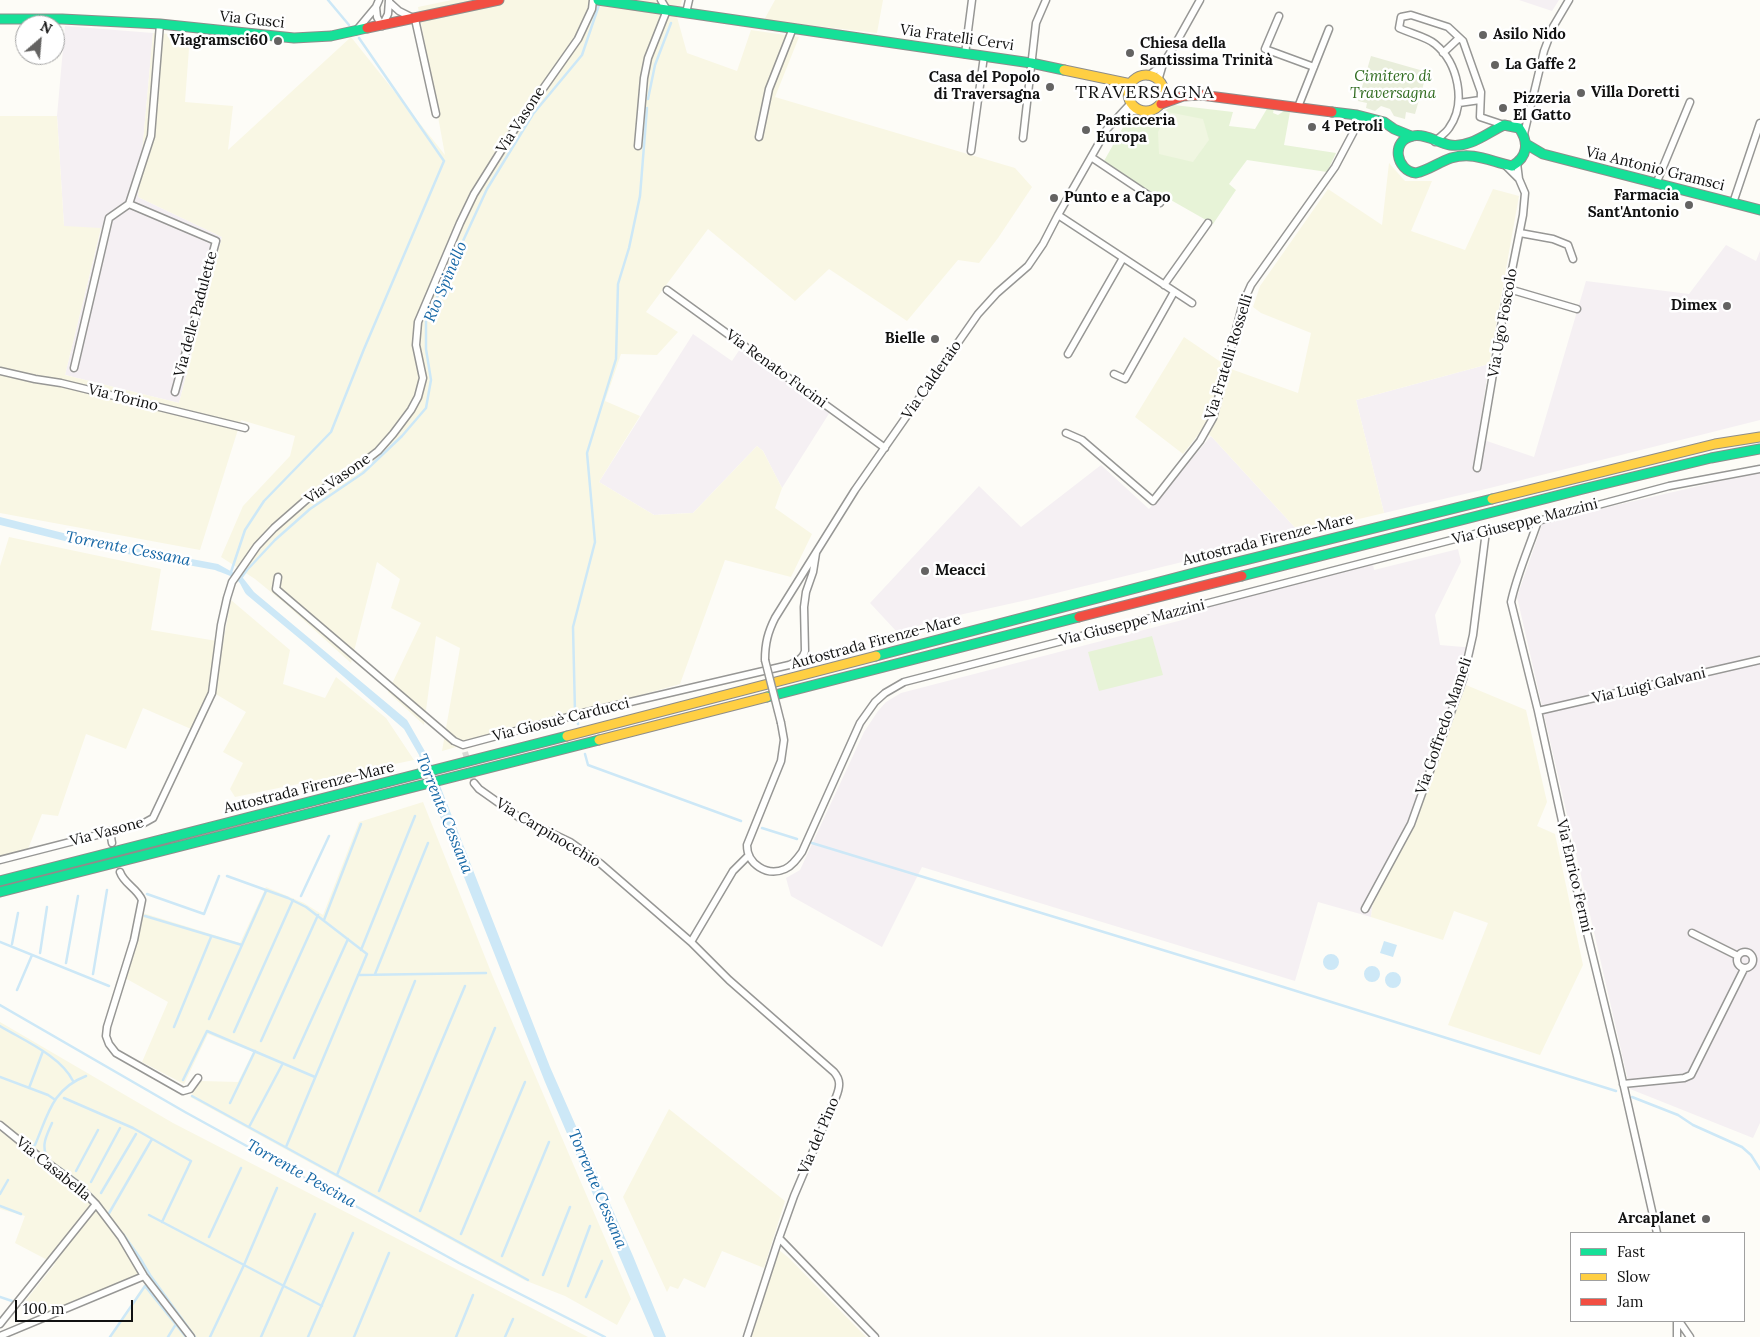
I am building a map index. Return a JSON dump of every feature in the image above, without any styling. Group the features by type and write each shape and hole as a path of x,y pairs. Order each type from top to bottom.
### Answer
{"main road":[{"name":"Via Gusci","path":"0,19 62,19 160,24 294,38 331,36 498,0"},
{"name":"Via Fratelli Cervi","path":"600,0 1031,63 1131,84"},
{"path":"1129,99 1131,84 1138,77 1148,76 1158,81 1163,89 1164,94 1160,104"},
{"path":"1115,81 1124,88 1129,99 1138,110 1148,111 1160,104 1183,96"},
{"path":"1164,94 1201,95 1358,115 1384,122 1410,136"},
{"path":"1505,165 1484,157 1468,155 1450,158 1428,171 1417,173 1407,170 1399,160 1397,152 1404,140 1410,136 1419,135 1435,142 1453,145 1467,144 1483,138 1504,125 1519,128 1524,134 1526,149 1520,160"},
{"path":"1394,129 1400,145"},
{"name":"Via Antonio Gramsci","path":"1526,144 1543,154 1760,210"},
{"name":"Via Antonio Gramsci","path":"1505,165 1512,166 1520,160 1543,154"},
{"name":"Autostrada Firenze-Mare","path":"0,881 1209,569 1672,454 1715,444 1760,437"},
{"name":"Autostrada Firenze-Mare","path":"0,892 1583,489 1711,458 1760,449"}],"street":[{"path":"356,31 376,7 379,0"},
{"name":"Via Vasone","path":"0,860 147,822 155,816 212,693 221,625 232,582 257,546 274,528 306,500 378,451 411,410 418,397 423,378 416,345 418,322 464,215 516,127 578,39 592,9 593,0"},
{"path":"638,146 644,78 648,58 667,10 661,0"},
{"path":"686,13 689,0"},
{"path":"965,54 972,0"},
{"path":"1023,138 1036,22 1046,0"},
{"path":"1158,81 1163,64 1200,0"},
{"path":"1524,134 1544,52 1553,27 1569,0"},
{"path":"382,26 388,14 389,1"},
{"path":"389,1 399,11 415,18 436,114"},
{"path":"376,7 377,17 382,26"},
{"path":"1435,142 1449,128 1460,98 1453,69 1443,52 1433,42 1399,28 1401,17 1411,14 1448,27 1463,42 1481,92 1480,117 1504,125"},
{"path":"1279,16 1265,49 1314,67"},
{"path":"74,368 109,218 129,204 151,136 160,24"},
{"path":"759,137 769,89 793,28"},
{"path":"1298,107 1329,29"},
{"path":"1443,52 1459,38"},
{"path":"971,150 984,56"},
{"path":"1148,76 1163,64"},
{"name":"Via Calderaio","path":"748,856 748,840 781,761 784,740 765,660 767,633 841,511 978,314 997,293 1028,266 1043,244 1091,156 1107,130 1122,114 1129,99"},
{"path":"1459,103 1480,100"},
{"path":"1656,184 1690,102"},
{"path":"1122,114 1138,110"},
{"path":"1514,126 1530,112"},
{"name":"Via Fratelli Rosselli","path":"1066,433 1082,440 1153,502 1200,441 1213,418 1243,304 1251,285 1335,168 1353,133 1358,115"},
{"path":"1734,203 1760,122"},
{"path":"1091,156 1160,203"},
{"name":"Via Ugo Foscolo","path":"1477,468 1508,289 1523,215 1525,193 1519,179 1520,160"},
{"path":"1505,165 1519,179"},
{"name":"Via delle Padulette","path":"129,204 216,241 175,392"},
{"path":"1058,215 1192,302"},
{"path":"1164,285 1208,223"},
{"path":"1520,233 1553,239 1568,245 1573,259"},
{"path":"1068,354 1123,258"},
{"path":"1508,289 1577,309"},
{"name":"Via Renato Fucini","path":"667,290 885,448"},
{"path":"1114,374 1125,379 1174,292"},
{"name":"Via Torino","path":"0,371 61,383 245,428"},
{"name":"Via Giuseppe Mazzini","path":"748,856 756,865 767,871 780,871 794,862 804,846 860,723 875,702 885,693 904,682 1486,531 1538,521 1669,486 1760,469"},
{"name":"Via Enrico Fermi","path":"1538,521 1511,602 1538,711 1578,898 1623,1084 1656,1232"},
{"name":"Via Goffredo Mameli","path":"1365,909 1410,824 1463,679 1473,635 1486,531"},
{"name":"Via Giosuè Carducci","path":"278,577 276,589 464,748 584,713 790,665 800,660 804,656 805,651 804,607 806,592 813,572 816,553"},
{"name":"Via Luigi Galvani","path":"1538,711 1760,660"},
{"name":"Via Carpinocchio","path":"474,783 484,793 520,818 581,849 691,942"},
{"path":"110,831 112,842"},
{"path":"691,942 735,869 748,856"},
{"path":"120,872 122,878 140,895 142,900 132,947 107,1027 107,1041 116,1053 183,1091 190,1089 198,1078"},
{"path":"1692,933 1738,956"},
{"name":"Via del Pino","path":"691,942 729,980 834,1072 839,1080 840,1084 836,1097 794,1196 779,1238"},
{"path":"1623,1084 1684,1078 1691,1075 1744,969 1752,965 1752,957 1747,952 1741,952 1736,959 1737,965 1744,969"},
{"name":"Via Casabella","path":"0,1125 75,1183 96,1204 121,1238 144,1276 191,1337"},
{"path":"0,1324 96,1204"},
{"path":"747,1337 779,1238 875,1337"},
{"path":"0,1336 144,1276"},
{"path":"1677,1337 1678,1322"},
{"path":"1679,1322 1690,1337"}],"shaded area":[{"path":"452,0 682,0 677,17 687,53 737,71 751,30 799,37 775,97 1015,168 1032,187 979,263 958,260 907,321 829,269 795,301 708,229 646,312 678,332 657,355 621,354 605,401 640,416 599,482 654,515 693,513 757,446 763,451 782,488 775,508 812,534 791,577 725,560 680,684 442,751 460,648 436,636 424,725 388,692 421,623 391,608 400,579 377,562 351,663 255,579 221,557 243,506 290,456 295,436 241,420 200,550 0,513 0,116 57,116 64,226 101,228 65,375 179,403 222,237 138,197 153,33 190,35 185,102 233,106 228,150 351,37 445,155 418,7"},
{"path":"775,0 883,0 877,33 764,20"},
{"path":"1519,0 1559,0 1552,11"},
{"path":"65,26 153,33 138,197 222,237 179,403 65,375 101,229 64,227 57,116 62,65 65,65"},
{"path":"1389,163 1405,181 1432,181 1411,231 1465,250 1493,189 1519,196 1489,364 1356,400 1384,513 1300,533 1211,436 1201,431 1183,454 1135,417 1184,337 1231,369 1298,393 1311,333 1261,313 1253,307 1260,286 1328,189 1382,225"},
{"path":"1726,245 1756,261 1760,251 1760,420 1384,513 1356,400 1489,364 1478,438 1534,457 1586,281 1689,294"},
{"path":"693,334 732,361 740,349 830,412 782,488 763,451 757,446 693,513 654,515 599,482"},
{"path":"1211,436 1300,533 1036,598 941,619 897,632 870,603 979,486 1021,527 1101,465 1149,509"},
{"path":"1760,472 1760,1123 1753,1138 1630,1089 1517,597 1543,522"},
{"path":"9,537 161,569 151,630 223,642 231,600 290,650 283,684 325,698 336,677 386,718 414,760 235,797 230,789 243,763 223,752 246,712 209,690 191,729 143,708 126,749 86,734 58,816 42,814 28,849 0,856 0,566"},
{"path":"1458,549 1461,562 1435,615 1440,645 1475,648 1466,685 1413,825 1373,900 1371,917 1318,902 1295,981 922,867 882,947 791,896 786,878 800,870 864,732 886,702 901,693 1186,619 1206,607 1373,564 1374,570"},
{"path":"1466,685 1526,710 1547,802 1537,826 1555,834 1583,965 1540,1055 1448,1025 1488,923 1454,911 1443,940 1371,917 1373,900 1413,825"},
{"path":"423,802 493,977 631,1299 617,1325 565,1296 524,1280 190,1097 201,1081 238,1082 253,1052 208,1034 184,1084 142,1062 168,1002 125,978 143,913 240,943 266,887 304,903 323,915 359,822"},
{"path":"0,1022 173,1123 588,1337 110,1337 145,1283 139,1275 42,1315 26,1300 55,1264 15,1243 25,1216 0,1209"},
{"path":"669,1109 785,1201 764,1268 722,1251 705,1288 684,1278 678,1289 670,1286 667,1292 623,1197"},
{"path":"779,1250 789,1258 866,1337 750,1337"}],"green space":[{"name":"Cimitero di Traversagna","path":"1371,56 1427,72 1415,114 1406,112 1405,119 1394,116 1390,109 1381,106 1375,111 1366,108 1367,103 1358,101"},
{"path":"1174,105 1233,112 1229,126 1255,129 1268,107 1274,109 1273,113 1278,115 1284,111 1290,112 1284,145 1336,153 1327,172 1247,160 1229,184 1236,190 1213,224 1155,191 1150,193 1104,161 1126,122 1135,118 1154,116"},
{"path":"1168,112 1203,119 1209,140 1193,162 1159,154 1158,132"},
{"path":"1152,636 1163,675 1099,691 1088,652"}],"water":[{"name":"Torrente Cessana","path":"0,517 91,540 218,564 243,578 254,592 407,720 430,760 550,1067 633,1256 666,1337 654,1337 545,1082 434,801 419,755 404,729 247,595 236,579 215,570 89,547 0,525"},
{"path":"1384,941 1397,945 1393,957 1380,953"},
{"path":"1331,954 1337,956 1339,962 1337,968 1331,970 1325,968 1323,962 1325,956"},
{"path":"1372,966 1378,968 1380,974 1378,980 1372,982 1366,980 1364,974 1366,968"},
{"path":"1393,972 1399,974 1401,980 1399,986 1393,988 1387,986 1385,980 1387,974"}],"waterway":[{"path":"328,0 349,25"},
{"name":"Rio Spinello","path":"241,578 275,540 310,509 363,473 402,436 426,408 431,380 426,349 426,321 487,189 533,114 582,55 600,2"},
{"path":"648,99 655,65 671,23"},
{"path":"231,572 245,530 264,501 331,432 444,161 359,38"},
{"path":"575,712 573,627 595,542 587,453 616,359 618,284 629,248 640,196 647,108"},
{"path":"577,719 578,724"},
{"path":"585,754 588,765 741,821"},
{"path":"361,950 415,816"},
{"path":"324,920 361,824"},
{"path":"762,828 797,839"},
{"path":"301,896 329,836"},
{"path":"375,974 428,843"},
{"path":"812,843 1616,1091"},
{"path":"147,894 204,914 219,876"},
{"path":"227,876 288,898 306,907 367,954 286,1147"},
{"path":"93,974 107,890"},
{"path":"209,1019 266,891"},
{"path":"66,963 78,896"},
{"path":"234,1032 293,900"},
{"path":"40,953 47,907"},
{"path":"12,944 18,913"},
{"path":"261,1041 318,915"},
{"path":"145,916 242,945"},
{"path":"174,1027 211,937"},
{"path":"294,1058 348,939"},
{"path":"0,942 109,986"},
{"path":"17,990 32,955"},
{"path":"358,975 486,973"},
{"path":"337,1175 415,981"},
{"path":"379,1191 465,986"},
{"name":"Torrente Pescina","path":"0,1005 185,1112 459,1263 605,1337"},
{"path":"0,1026 51,1056 73,1081"},
{"path":"420,1211 495,1028"},
{"path":"183,1080 207,1031 315,1077"},
{"path":"29,1088 43,1051"},
{"path":"230,1103 255,1051"},
{"path":"249,1127 283,1063"},
{"path":"30,1146 35,1145 48,1113 58,1096 75,1081 86,1076"},
{"path":"0,1077 54,1099"},
{"path":"461,1234 525,1082"},
{"path":"192,1096 528,1280"},
{"path":"1632,1097 1678,1115 1693,1125 1742,1147 1751,1155 1760,1169"},
{"path":"64,1098 133,1128 191,1161 162,1222"},
{"path":"49,1161 44,1146 52,1123"},
{"path":"91,1182 120,1128"},
{"path":"76,1171 98,1130"},
{"path":"101,1193 136,1134"},
{"path":"108,1215 152,1139"},
{"path":"502,1256 549,1142"},
{"path":"60,1168 69,1174 99,1203 118,1228"},
{"path":"209,1237 241,1168"},
{"path":"0,1194 8,1180"},
{"path":"210,1337 277,1188"},
{"path":"0,1206 21,1214"},
{"path":"543,1275 570,1207"},
{"path":"261,1337 315,1214"},
{"path":"149,1215 322,1306"},
{"path":"568,1286 590,1226"},
{"path":"308,1337 353,1233"},
{"path":"123,1234 195,1337"},
{"path":"354,1337 389,1253"},
{"path":"586,1297 602,1261"},
{"path":"110,1337 145,1286 186,1337"},
{"path":"456,1337 473,1295"},
{"path":"0,1297 12,1301"},
{"path":"505,1337 513,1319"},
{"path":"168,1337 176,1324"}],"tunnel":[{"path":"465,752 474,783"}],"traffic: fast":[{"path":"598,0 1031,63 1064,70"},
{"path":"0,19 62,19 160,24 294,38 331,36 367,28"},
{"path":"1332,112 1357,115 1384,122 1394,129 1411,136"},
{"path":"1504,125 1519,128 1525,144 1524,154 1512,166 1475,156 1459,156 1416,173 1404,167 1398,155 1401,143 1413,136 1418,135 1445,144 1457,145 1471,142 1504,125"},
{"path":"1526,144 1543,154 1760,210"},
{"path":"1242,576 1583,489 1711,458 1760,449"},
{"path":"876,656 1209,569 1492,499"},
{"path":"767,697 1079,617"},
{"path":"0,881 567,736"},
{"path":"0,892 599,740"}],"traffic: slow":[{"path":"1064,70 1131,84"},
{"path":"1146,75 1159,80 1164,93 1159,106 1146,111 1133,106 1128,93 1133,80 1146,75"},
{"path":"1492,499 1715,444 1760,437"},
{"path":"567,736 876,656"},
{"path":"599,740 767,697"}],"traffic: jam":[{"path":"367,28 499,0"},
{"path":"1161,104 1183,96 1201,95 1332,112"},
{"path":"1079,617 1242,576"}],"place":[{"name":"Asilo Nido","path":"1483,35"},
{"name":"Viagramsci60","path":"278,41"},
{"name":"Chiesa della Santissima Trinità","path":"1130,53"},
{"name":"La Gaffe 2","path":"1495,65"},
{"name":"Casa del Popolo di Traversagna","path":"1050,87"},
{"name":"Villa Doretti","path":"1581,93"},
{"name":"Pizzeria El Gatto","path":"1503,108"},
{"name":"4 Petroli","path":"1312,127"},
{"name":"Pasticceria Europa","path":"1086,130"},
{"name":"Punto e a Capo","path":"1054,198"},
{"name":"Farmacia Sant'Antonio","path":"1689,205"},
{"name":"Dimex","path":"1727,306"},
{"name":"Bielle","path":"935,339"},
{"name":"Meacci","path":"925,571"},
{"name":"Arcaplanet","path":"1706,1219"}],"district":[{"name":"TRAVERSAGNA","path":"1145,93"}]}
